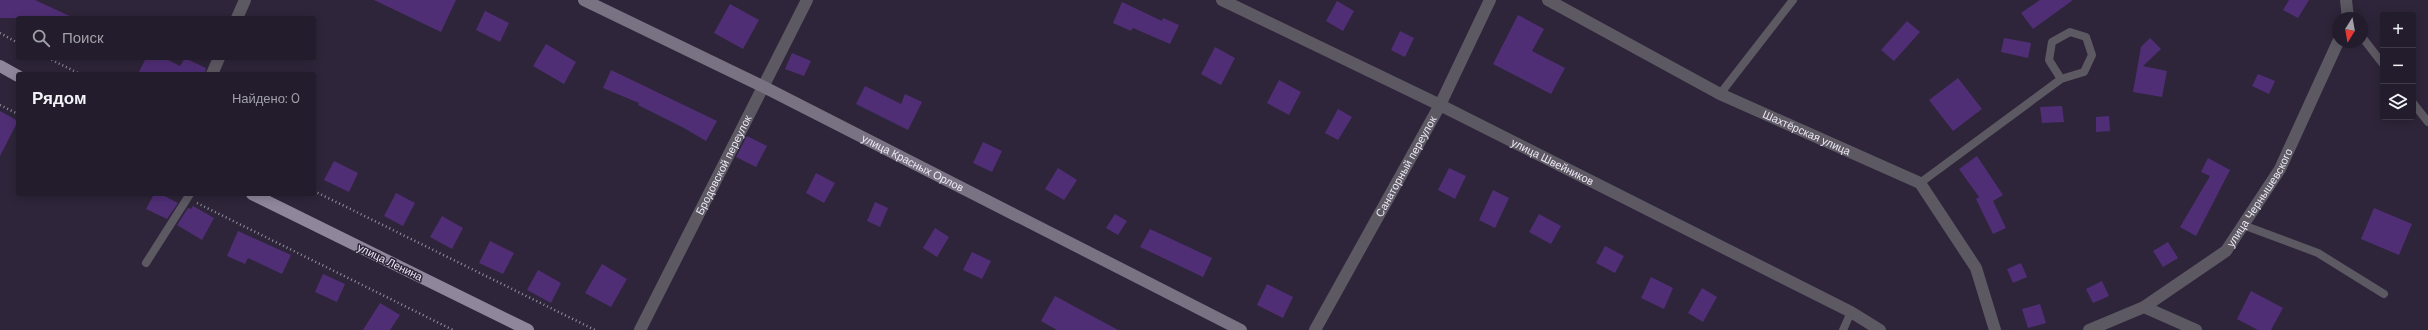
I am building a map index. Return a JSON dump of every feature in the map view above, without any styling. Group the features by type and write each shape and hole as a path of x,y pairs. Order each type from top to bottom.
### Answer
{"main road":[{"path":"0,66 16,75"},
{"name":"улица Ленина","path":"256,196 528,330"}],"street":[{"path":"238,16 246,0"},
{"name":"улица Красных Орлов","path":"584,0 764,87 1241,330"},
{"name":"Бродовской переулок","path":"640,330 807,0"},
{"name":"улица Швейников","path":"1222,0 1440,105 1851,312 1880,330"},
{"name":"Санаторный переулок","path":"1315,330 1440,105 1490,0"},
{"name":"Шахтёрская улица","path":"1548,0 1720,94 1920,183"},
{"path":"2346,0 2347,12"},
{"name":"улица Чернышевского","path":"2089,330 2144,307 2226,251 2280,169 2335,48"},
{"path":"213,72 218,60"},
{"path":"1920,183 1976,268 1995,330"},
{"path":"2144,307 2196,330"}],"lane":[{"path":"1720,94 1793,0"},
{"path":"1920,183 2061,79 2084,72 2092,55 2086,37 2070,32 2052,42 2049,60 2061,79"},
{"path":"2368,45 2380,60"},
{"path":"2416,107 2428,122"},
{"path":"146,263 189,196"},
{"path":"2243,225 2318,253 2384,294"},
{"path":"1843,330 1851,312"}],"path":[{"path":"0,33 16,42"},
{"path":"52,60 76,72"},
{"path":"0,105 16,113"},
{"path":"316,192 595,330"},
{"path":"189,196 453,330"}],"building":[{"path":"0,0 35,0 70,16 16,16 16,18 0,18"},
{"path":"374,0 456,0 441,32"},
{"path":"2040,0 2073,0 2033,29 2021,13"},
{"path":"2289,0 2309,0 2298,18 2283,10"},
{"path":"1337,1 1354,11 1343,31 1326,21"},
{"path":"1122,2 1162,21 1163,18 1179,25 1170,44 1133,28 1131,31 1113,23"},
{"path":"730,4 759,20 743,49 714,33"},
{"path":"485,11 509,23 500,42 476,30"},
{"path":"1518,15 1544,29 1532,51 1565,68 1551,94 1493,64"},
{"path":"1907,21 1920,32 1894,61 1881,50"},
{"path":"1400,31 1414,38 1405,57 1391,50"},
{"path":"2004,38 2031,43 2028,58 2001,52"},
{"path":"2150,38 2161,49 2143,66 2167,71 2162,97 2133,92 2141,47"},
{"path":"546,44 576,62 564,84 533,66"},
{"path":"1215,47 1235,58 1221,85 1201,74"},
{"path":"792,53 811,61 804,76 785,69"},
{"path":"145,60 168,60 180,66 184,60 189,60 206,68 205,72 139,72"},
{"path":"611,70 717,121 706,141 638,105 639,103 603,88"},
{"path":"2258,74 2275,81 2269,94 2252,86"},
{"path":"1958,78 1982,109 1953,131 1929,100"},
{"path":"1279,80 1301,92 1289,115 1267,103"},
{"path":"865,86 901,104 905,94 922,102 908,130 856,104"},
{"path":"2062,106 2064,122 2042,123 2040,107"},
{"path":"1338,109 1352,117 1338,140 1325,133"},
{"path":"0,111 16,120 16,125 0,156"},
{"path":"2109,116 2110,131 2096,132 2096,117"},
{"path":"747,136 767,146 756,167 736,157"},
{"path":"983,142 1002,151 992,172 973,163"},
{"path":"1977,156 2003,195 1993,201 2006,228 1993,234 1976,199 1979,197 1959,169"},
{"path":"2208,158 2230,170 2196,236 2180,227 2210,176 2201,172"},
{"path":"334,161 358,173 349,192 324,180"},
{"path":"1058,168 1077,180 1064,200 1045,189"},
{"path":"1449,168 1466,176 1455,199 1438,190"},
{"path":"816,173 835,183 824,203 806,193"},
{"path":"1493,190 1509,198 1495,228 1479,220"},
{"path":"396,193 415,203 403,226 384,216"},
{"path":"153,196 165,196 178,203 167,219 146,209"},
{"path":"875,202 888,208 880,227 867,221"},
{"path":"193,206 214,218 202,240 177,225 188,208 191,209"},
{"path":"2374,208 2412,224 2399,255 2361,239"},
{"path":"1115,214 1127,221 1118,235 1106,228"},
{"path":"1539,214 1561,226 1551,244 1529,232"},
{"path":"442,216 463,228 452,249 430,237"},
{"path":"935,228 949,237 937,257 923,248"},
{"path":"1150,229 1212,258 1203,277 1140,247"},
{"path":"238,231 291,255 282,274 248,258 245,264 227,256"},
{"path":"490,241 514,253 503,274 479,263"},
{"path":"2168,242 2178,258 2163,267 2153,251"},
{"path":"1605,246 1624,256 1615,273 1596,263"},
{"path":"972,252 991,261 982,279 963,270"},
{"path":"2021,263 2027,277 2013,283 2007,269"},
{"path":"602,264 627,279 611,307 585,293"},
{"path":"538,270 561,283 551,303 527,290"},
{"path":"323,274 345,284 337,302 315,292"},
{"path":"1651,277 1673,288 1664,309 1641,298"},
{"path":"2102,281 2109,296 2093,303 2086,289"},
{"path":"1267,284 1293,297 1283,318 1257,305"},
{"path":"1702,288 1717,297 1703,322 1688,313"},
{"path":"2251,291 2283,308 2271,330 2258,330 2237,319"},
{"path":"1055,296 1118,330 1057,330 1041,321"},
{"path":"380,303 400,315 390,330 363,330"},
{"path":"2040,304 2046,323 2028,328 2022,309"}]}
